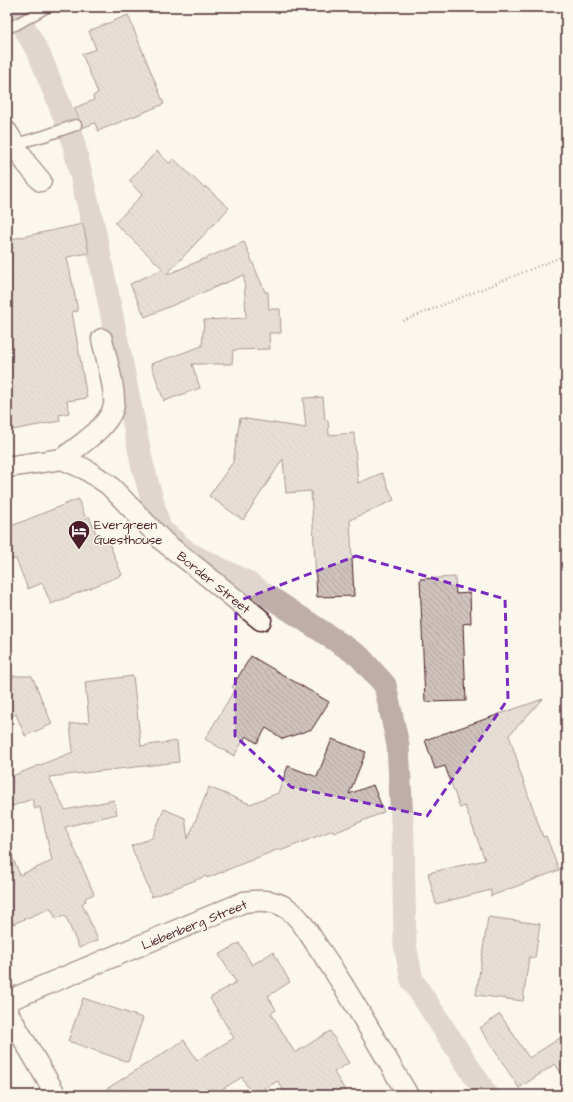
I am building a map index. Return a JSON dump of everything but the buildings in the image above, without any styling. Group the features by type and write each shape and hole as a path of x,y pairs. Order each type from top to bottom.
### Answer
{"street":[{"path":"11,138 26,163 41,181"},
{"path":"7,467 62,459 96,432 106,422 114,408 113,389 102,339"},
{"name":"Border Street","path":"62,459 85,469 109,485 164,542 261,620"},
{"name":"Liebenberg Street","path":"7,1001 244,902 271,902 287,908 297,916 333,969 408,1095"},
{"path":"7,1011 56,1095"}],"lane":[{"path":"7,28 47,7"},
{"path":"11,138 44,136 76,125"}],"path":[{"path":"403,320 566,255"}],"highlighted area":[{"path":"356,556 505,599 508,699 427,816 291,787 235,736 236,602"}],"waterway":[{"path":"14,7 18,16"},
{"path":"23,25 40,56 66,121"},
{"path":"71,133 95,233 142,463 160,529 188,553 247,582 359,656 385,685 398,745 403,838 405,945 412,980 487,1095"}],"place":[{"name":"Evergreen Guesthouse","path":"79,550"}]}
